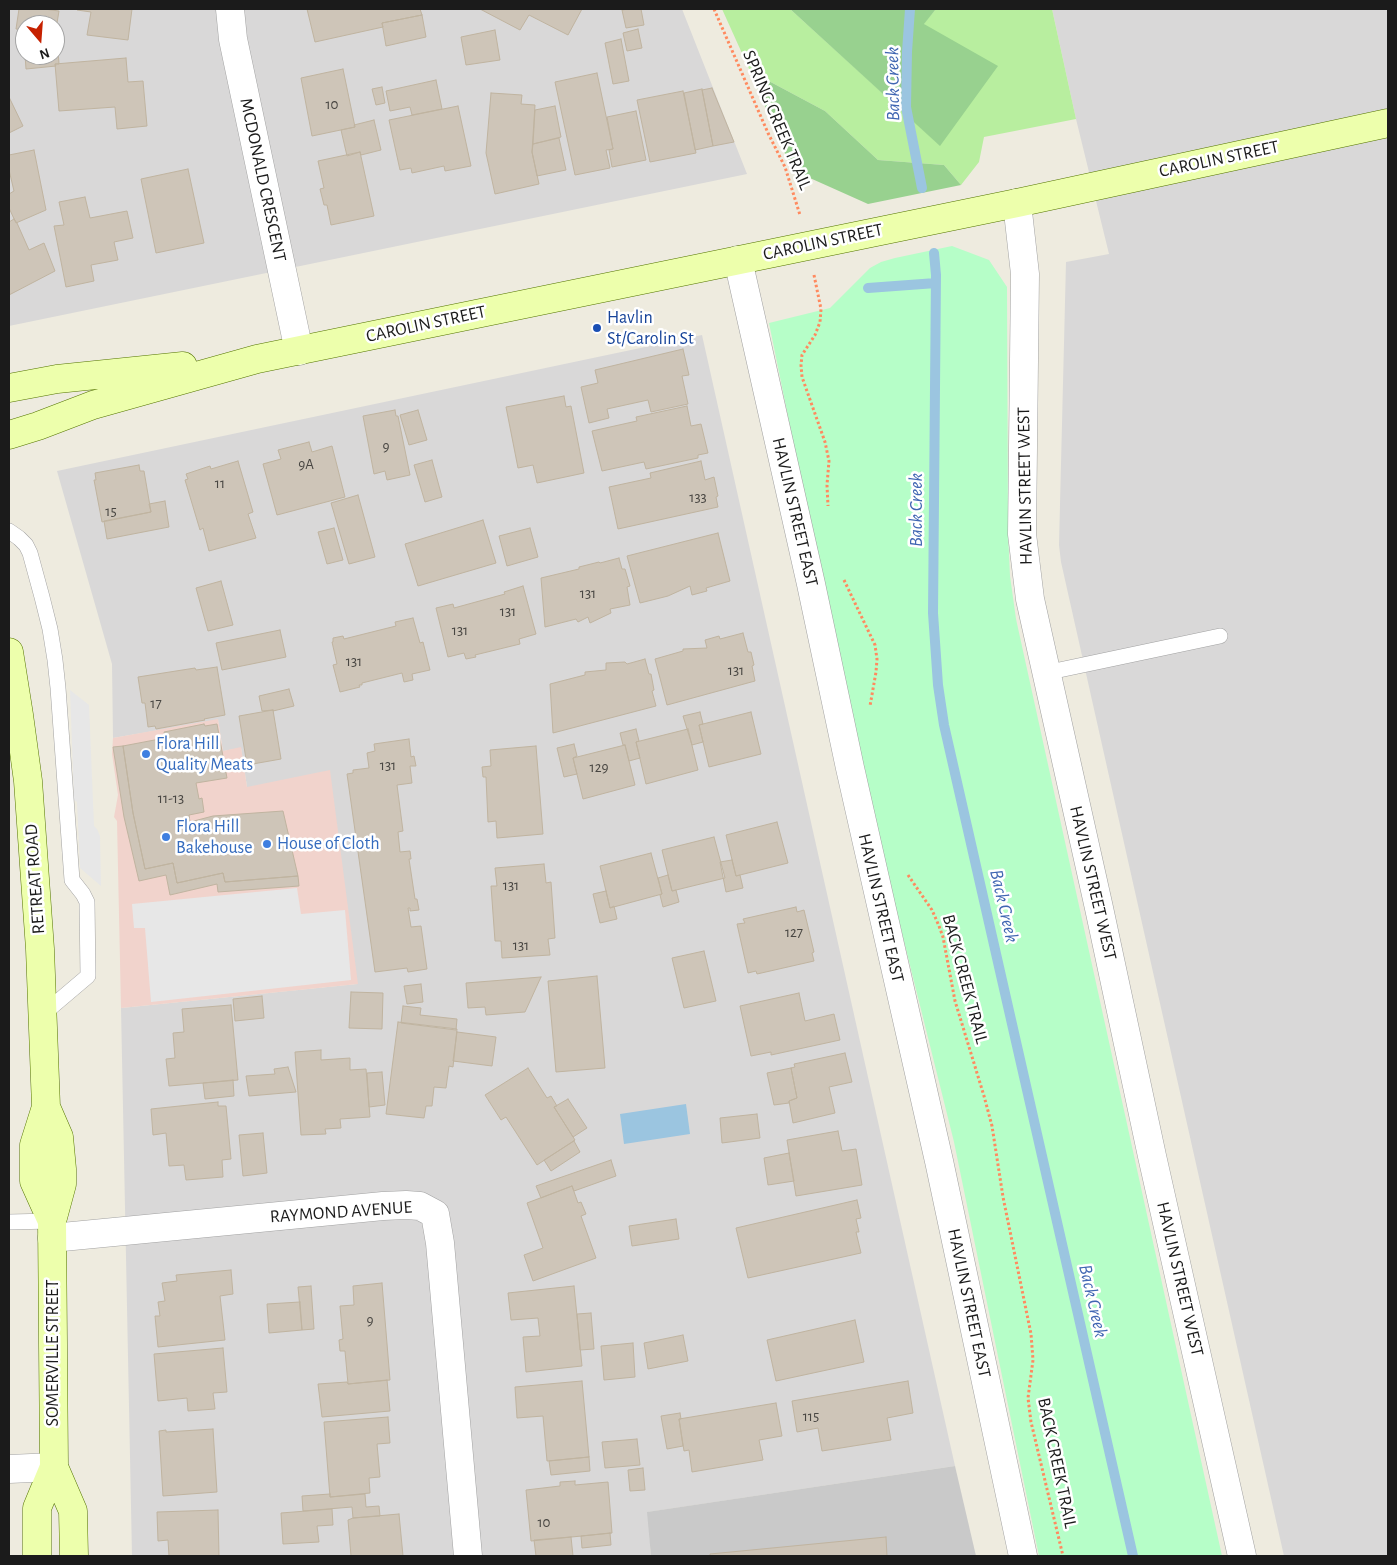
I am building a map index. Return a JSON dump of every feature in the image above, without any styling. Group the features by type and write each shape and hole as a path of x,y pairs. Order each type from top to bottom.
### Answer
{"street":[{"name":"MCDONALD CRESCENT","path":"230,9 233,39 300,351"},
{"name":"CAROLIN STREET","path":"9,388 57,379 257,359 300,351 1016,202 1388,122"},
{"name":"HAVLIN STREET WEST","path":"1016,202 1025,274 1022,534 1030,599 1242,1556"},
{"name":"HAVLIN STREET EAST","path":"738,260 939,1161 1023,1556"},
{"name":"CAROLIN STREET","path":"9,435 93,405 257,359"},
{"name":"RETREAT ROAD","path":"10,669 17,763 35,868 46,1107 59,1137 62,1161 62,1184 52,1230"},
{"name":"RAYMOND AVENUE","path":"52,1230 406,1205 420,1206 435,1214 440,1244 468,1556"},
{"name":"SOMERVILLE STREET","path":"52,1230 54,1467 73,1511 74,1556"},
{"name":"SOMERVILLE STREET","path":"37,1556 37,1508 54,1467"},
{"path":"9,1468 54,1467"}],"lane":[{"path":"9,532 26,545 42,597 55,660 70,869 72,880 87,902 88,976 42,1015"},
{"path":"1045,672 1220,636"},
{"path":"9,1222 52,1230"}],"path":[{"name":"SPRING CREEK TRAIL","path":"714,9 788,173 808,245"},
{"path":"821,309 820,322 815,335 802,355 800,365 802,378 825,442 829,461 827,486 828,513"},
{"path":"844,579 875,645 876,672 870,707"},
{"name":"BACK CREEK TRAIL","path":"907,871 932,910 939,926 957,1006 992,1126 1003,1197 1031,1334 1033,1360 1028,1398 1031,1422 1063,1556"}],"shaded area":[{"path":"9,9 682,9 747,174 9,326"},
{"path":"1052,9 1388,9 1388,1556 1284,1556 1061,562 1059,545 1066,262 1109,254 1076,119"},
{"path":"702,335 955,1466 648,1512 651,1556 132,1556 121,1008 357,984 247,787 241,748 223,751 218,720 113,738 112,664 57,471"},
{"path":"70,690 89,705 94,826 100,836 101,886 80,868 77,802 74,800"},
{"path":"218,719 223,751 241,747 247,787 330,770 358,984 121,1008 117,821 114,817 118,795 112,754 113,738"},
{"path":"297,888 301,914 345,910 351,980 151,1002 145,928 134,928 132,904"},
{"path":"955,1466 976,1556 651,1556 647,1512"}],"green space":[{"path":"722,9 790,9 940,145 924,23 936,9 1052,9 1076,119 984,137 979,162 961,185 944,165 878,160 825,111 750,71"},
{"path":"790,9 936,9 924,24 998,66 940,146"},
{"path":"750,71 825,111 878,160 944,165 961,185 868,204 792,170"},
{"path":"952,246 989,260 1007,287 1008,533 1010,576 1016,619 1222,1556 1039,1556 954,1142 887,873 807,510 769,323 830,308 870,268 881,262"}],"water":[{"path":"686,1104 690,1134 624,1144 620,1114"}],"building":[{"path":"19,9 59,11 58,15 18,15"},
{"path":"77,9 132,9 128,40 87,35 91,12"},
{"path":"307,9 420,9 422,15 382,23 383,27 315,42"},
{"path":"480,9 582,9 568,35 529,15 520,30"},
{"path":"641,9 644,25 626,28 622,10"},
{"path":"422,15 426,37 386,46 382,23"},
{"path":"638,29 642,48 627,51 623,33"},
{"path":"495,30 500,60 466,65 461,37"},
{"path":"621,39 629,81 613,84 605,43"},
{"path":"126,58 128,82 143,81 147,126 117,129 115,107 59,111 55,65 65,65 65,63"},
{"path":"26,65 56,66 26,69"},
{"path":"343,69 355,127 312,136 301,78"},
{"path":"597,73 613,149 606,150 610,168 575,175 555,82"},
{"path":"436,80 442,109 412,115 410,107 390,111 386,91"},
{"path":"382,87 385,103 376,105 372,89"},
{"path":"712,88 734,142 713,146 702,90"},
{"path":"702,89 713,146 695,150 684,93"},
{"path":"683,91 696,153 650,162 637,100"},
{"path":"491,93 522,95 521,104 535,105 532,152 539,184 495,194 486,153"},
{"path":"9,97 23,126 9,133"},
{"path":"458,106 471,166 445,171 444,166 412,173 411,168 400,170 389,120"},
{"path":"555,106 561,137 533,144 535,110"},
{"path":"636,111 646,160 612,167 609,150 613,149 607,117"},
{"path":"374,120 381,150 361,155 360,152 347,156 341,130"},
{"path":"559,138 566,170 537,176 532,152 533,144"},
{"path":"34,150 46,210 16,223 9,208 9,194 14,191 9,170 9,155"},
{"path":"360,152 374,216 331,225 327,205 324,205 320,189 324,188 318,161"},
{"path":"188,169 204,243 156,253 141,179"},
{"path":"85,197 90,218 127,211 133,238 114,242 118,260 91,265 94,281 66,287 54,226 64,225 59,202"},
{"path":"14,219 29,250 44,243 55,271 9,295 9,222"},
{"path":"683,349 689,375 682,376 688,404 651,412 648,400 607,409 609,418 589,423 581,387 598,383 595,370"},
{"path":"564,396 566,407 571,406 584,473 537,483 533,465 518,468 506,407"},
{"path":"687,406 691,426 701,424 708,453 698,455 698,458 646,469 644,462 602,471 592,431 637,421 636,417"},
{"path":"395,410 396,416 398,416 410,475 387,480 385,471 374,474 363,416"},
{"path":"418,410 427,440 409,445 400,415"},
{"path":"309,442 312,452 332,446 345,497 277,515 263,464 281,459 278,450"},
{"path":"432,460 442,497 425,502 414,465"},
{"path":"238,461 253,512 248,514 256,538 209,551 203,528 200,530 185,480 188,479 186,474 210,466 211,469"},
{"path":"701,461 705,480 714,477 718,507 618,529 609,487 651,478 650,473"},
{"path":"139,465 140,471 144,471 151,512 102,522 94,480 96,480 95,473"},
{"path":"358,495 375,557 349,564 331,503"},
{"path":"165,501 169,527 107,539 104,521 151,512 149,504"},
{"path":"483,520 496,563 418,586 405,544"},
{"path":"334,528 343,560 327,564 318,532"},
{"path":"530,528 538,557 507,566 499,536"},
{"path":"718,533 730,581 706,588 707,591 692,595 690,586 668,596 640,603 627,556"},
{"path":"619,558 622,569 625,569 630,586 627,587 630,605 610,609 611,613 590,623 588,617 578,622 576,619 545,627 541,578"},
{"path":"221,581 233,625 208,631 196,588"},
{"path":"523,586 536,634 519,639 520,644 475,655 476,657 466,659 464,653 448,657 436,608 453,604 454,608 505,594 504,592"},
{"path":"413,618 420,643 423,642 430,670 412,674 413,680 404,682 402,673 362,683 362,685 359,685 360,687 340,692 333,665 337,664 332,642 333,638 343,636 344,639 396,626 395,622"},
{"path":"280,630 286,657 222,670 216,643"},
{"path":"743,633 748,652 751,652 755,681 667,705 655,659 683,651 683,649 707,648 705,640 719,636 720,639"},
{"path":"645,659 649,674 651,674 654,690 652,691 656,706 553,733 550,684 585,675 585,672 606,670 606,663 625,662 627,664"},
{"path":"217,667 225,715 156,729 155,726 148,727 145,703 142,703 138,677 195,668 196,670"},
{"path":"289,689 294,706 273,711 262,711 259,696"},
{"path":"273,710 281,759 247,765 239,716"},
{"path":"700,712 703,724 699,725 703,742 692,745 683,716"},
{"path":"751,712 761,754 709,767 699,725"},
{"path":"204,724 205,726 217,724 227,778 196,783 199,799 202,798 204,812 189,815 190,822 213,816 283,811 298,876 225,882 223,873 177,883 173,863 145,869 133,813 123,746 165,738 164,732"},
{"path":"636,729 639,741 636,742 640,758 629,761 620,733"},
{"path":"688,729 698,770 646,784 636,742"},
{"path":"409,739 411,757 414,756 416,766 410,766 412,783 397,785 403,831 398,832 400,852 410,851 411,859 409,859 415,899 417,899 419,910 410,911 410,908 408,908 411,927 421,926 427,969 408,972 407,968 375,972 347,774 353,773 353,770 369,768 367,753 375,751 374,744"},
{"path":"574,744 577,756 573,758 577,774 564,777 557,748"},
{"path":"625,745 635,785 583,799 573,758"},
{"path":"123,746 133,813 145,869 173,863 177,883 223,873 225,882 298,876 299,886 218,892 217,884 170,895 166,875 139,881 124,817 113,747"},
{"path":"536,746 543,834 497,838 496,821 488,822 486,777 483,777 482,767 491,766 490,750"},
{"path":"777,822 788,863 736,876 726,835"},
{"path":"714,837 725,878 672,891 662,850"},
{"path":"651,853 662,894 610,908 600,866"},
{"path":"732,860 736,876 740,875 743,888 726,892 720,862"},
{"path":"544,864 546,883 551,882 555,938 548,939 550,955 502,958 501,941 495,941 491,886 497,886 495,868"},
{"path":"668,875 672,891 676,890 679,902 663,907 658,878"},
{"path":"606,891 610,908 614,906 617,919 600,923 593,894"},
{"path":"796,907 797,912 804,910 814,952 812,953 814,961 757,974 756,971 748,973 737,924 745,923 743,919"},
{"path":"704,951 716,1001 684,1008 672,958"},
{"path":"597,976 605,1068 556,1072 548,981"},
{"path":"541,977 525,1012 486,1015 485,1007 468,1008 466,983"},
{"path":"421,984 423,1002 407,1004 404,986"},
{"path":"351,992 383,993 382,1029 349,1028"},
{"path":"799,993 805,1021 834,1014 840,1040 771,1055 771,1052 751,1056 740,1006"},
{"path":"262,996 264,1018 235,1021 233,999"},
{"path":"231,1005 238,1080 169,1086 166,1059 175,1058 173,1033 184,1032 182,1009"},
{"path":"403,1006 421,1008 420,1015 457,1019 456,1030 401,1023"},
{"path":"398,1022 457,1029 453,1067 449,1066 446,1088 434,1087 432,1106 426,1106 424,1118 386,1114"},
{"path":"457,1032 496,1037 492,1066 453,1061"},
{"path":"321,1050 321,1060 350,1058 350,1070 366,1069 370,1117 340,1119 341,1128 325,1129 326,1134 301,1135 295,1052"},
{"path":"845,1053 852,1082 829,1087 835,1113 793,1123 789,1101 797,1098 791,1068 795,1067 794,1064"},
{"path":"288,1067 296,1092 249,1096 246,1076 275,1074 274,1069"},
{"path":"528,1068 547,1098 551,1096 557,1106 554,1107 575,1140 537,1165 506,1117 501,1120 485,1095"},
{"path":"791,1068 797,1098 789,1101 789,1103 774,1105 767,1073"},
{"path":"382,1072 385,1105 369,1107 367,1073"},
{"path":"233,1080 234,1096 205,1099 203,1083"},
{"path":"568,1099 587,1128 573,1137 554,1107"},
{"path":"218,1102 218,1106 226,1106 231,1159 222,1160 223,1177 186,1180 184,1165 169,1166 166,1133 153,1135 151,1109"},
{"path":"757,1114 760,1138 722,1143 720,1118"},
{"path":"838,1131 842,1151 856,1149 862,1185 796,1196 787,1140"},
{"path":"263,1133 267,1173 243,1176 239,1135"},
{"path":"574,1141 580,1152 551,1171 544,1160"},
{"path":"789,1153 794,1181 768,1185 764,1158"},
{"path":"611,1160 616,1176 574,1191 572,1186 541,1198 536,1186"},
{"path":"572,1186 578,1203 581,1202 586,1214 581,1216 596,1258 533,1281 524,1255 543,1248 527,1203"},
{"path":"857,1200 861,1218 856,1219 859,1232 856,1232 861,1253 748,1278 736,1228"},
{"path":"676,1219 679,1239 632,1246 629,1226"},
{"path":"231,1270 233,1294 220,1296 225,1340 158,1347 155,1316 160,1316 158,1302 165,1301 162,1283 177,1281 176,1275"},
{"path":"382,1283 390,1380 348,1384 345,1351 340,1351 339,1340 343,1339 340,1306 354,1305 353,1286"},
{"path":"311,1286 314,1329 302,1330 298,1287"},
{"path":"574,1286 582,1366 526,1372 523,1337 540,1336 538,1318 511,1320 508,1293"},
{"path":"300,1302 302,1330 269,1333 267,1304"},
{"path":"591,1313 594,1349 580,1350 577,1314"},
{"path":"855,1320 864,1362 776,1381 767,1340"},
{"path":"683,1335 688,1361 648,1369 644,1343"},
{"path":"633,1343 635,1377 604,1380 601,1346"},
{"path":"223,1348 227,1392 213,1393 215,1409 188,1411 187,1398 158,1401 154,1354"},
{"path":"387,1380 390,1411 322,1417 318,1384 347,1382 348,1384"},
{"path":"582,1381 589,1457 547,1461 543,1416 517,1418 515,1387"},
{"path":"908,1381 913,1413 887,1418 891,1440 822,1451 818,1428 797,1432 792,1401"},
{"path":"776,1403 782,1436 759,1440 763,1460 692,1472 689,1450 684,1451 679,1419"},
{"path":"680,1413 681,1419 679,1419 683,1446 667,1449 661,1416"},
{"path":"388,1417 390,1443 377,1444 380,1477 369,1478 370,1493 330,1497 324,1422"},
{"path":"213,1429 217,1492 163,1496 159,1431"},
{"path":"637,1439 640,1465 605,1468 602,1442"},
{"path":"589,1457 590,1471 551,1475 549,1461"},
{"path":"643,1468 645,1490 630,1491 628,1470"},
{"path":"575,1481 575,1485 608,1482 612,1533 531,1541 526,1490 560,1486 560,1482"},
{"path":"330,1494 330,1497 365,1494 366,1507 379,1506 380,1516 353,1518 352,1507 303,1511 302,1496"},
{"path":"332,1509 333,1525 317,1526 319,1542 283,1544 281,1513"},
{"path":"218,1510 219,1556 169,1556 168,1540 158,1541 157,1512"},
{"path":"399,1514 403,1556 351,1556 348,1520"},
{"path":"610,1533 611,1545 582,1548 581,1536"},
{"path":"571,1537 573,1556 536,1556 534,1540"},
{"path":"886,1537 887,1556 710,1556 710,1554"}],"waterway":[{"name":"Back Creek","path":"910,9 906,107 922,188"},
{"name":"Back Creek","path":"934,253 936,275 933,613 938,685 944,725 1133,1556"},
{"path":"868,288 936,283"}],"place":[{"name":"Havlin St/Carolin St","path":"597,328"},
{"name":"Flora Hill Quality Meats","path":"146,754"},
{"name":"Flora Hill Bakehouse","path":"166,837"},
{"name":"House of Cloth","path":"267,844"}]}
